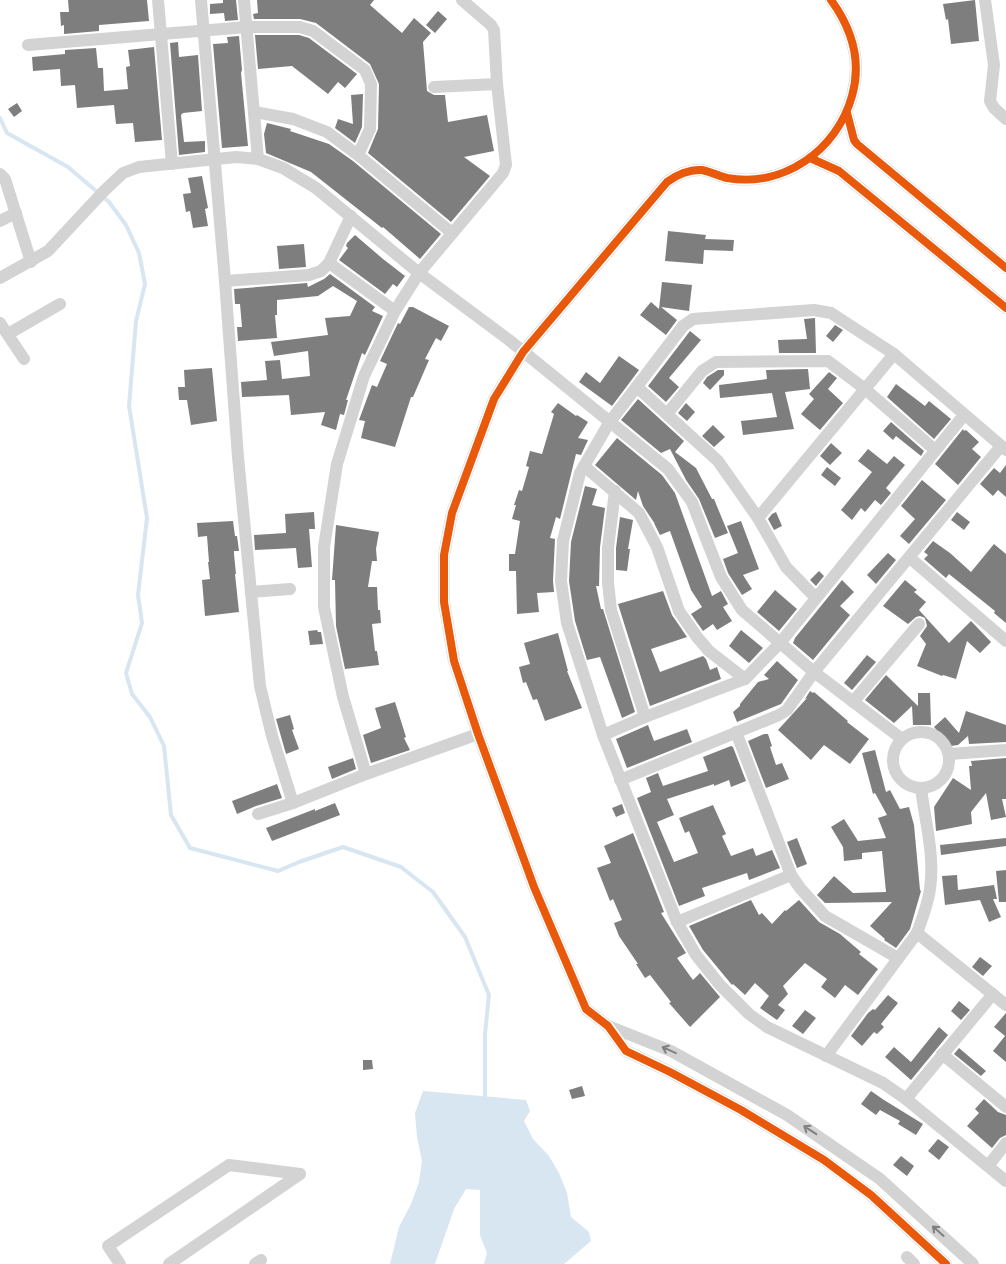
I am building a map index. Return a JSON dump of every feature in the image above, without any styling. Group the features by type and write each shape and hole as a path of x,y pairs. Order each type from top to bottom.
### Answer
{"street":[{"path":"158,0 172,164"},
{"path":"201,0 226,281 238,457 260,686 272,736 293,802"},
{"path":"244,0 258,159"},
{"path":"366,774 343,697 324,607 324,547 337,464 364,376 395,311 419,274 503,174 506,165 497,84 494,30 491,25 462,0"},
{"path":"831,0 844,17 855,48 856,81 847,113 832,138 810,158 785,172 757,179 728,178 700,170 676,175 667,182 523,352 494,399 452,513 444,555 444,602 454,661 478,734 534,887 586,1009 608,1026 671,1051 794,1120 880,1179 973,1264"},
{"path":"985,0 994,65 990,101 994,108 1006,119"},
{"path":"28,45 247,28 300,27 313,31 365,70 371,84 370,129 358,155"},
{"path":"434,87 497,84"},
{"path":"254,112 293,119 327,132 358,155 452,233"},
{"path":"847,113 854,140 857,144 1006,268"},
{"path":"0,278 48,251 123,173 139,167 236,157 258,159 283,168 316,188 352,216 419,274 523,352 668,469 692,502 721,577 742,610 814,672 902,739"},
{"path":"810,158 839,171 1006,308"},
{"path":"0,174 5,179 31,262"},
{"path":"0,221 16,213"},
{"path":"226,281 309,275 321,271 329,263 352,216"},
{"path":"329,263 395,311"},
{"path":"8,334 60,304"},
{"path":"620,780 779,715 787,710 814,672 1004,448 894,354 831,312 814,310 694,319 683,326 609,423 580,473 563,541 561,581 568,623 603,735 620,780 677,922 696,955 720,985 749,1014 767,1027 883,1083 906,1099 1006,1181"},
{"path":"0,323 24,359"},
{"path":"758,518 894,354"},
{"path":"666,414 702,371 716,362 828,362 865,390 935,450"},
{"path":"637,386 718,460 758,518 786,567 816,598"},
{"path":"603,735 745,679 780,643 964,415"},
{"path":"584,466 639,513 657,547 679,611 709,650 745,679"},
{"path":"615,491 608,548 608,583 611,610 645,717"},
{"path":"910,558 1006,640"},
{"path":"251,592 290,589"},
{"path":"854,702 919,624"},
{"path":"736,732 791,875 800,888 825,916 898,958"},
{"path":"917,732 925,732 940,740 946,746 949,754 949,763 943,778 929,787 911,787 896,774 893,766 893,756 896,747 909,734 917,732"},
{"path":"258,814 478,734"},
{"path":"949,754 1006,750"},
{"path":"826,1056 917,933 930,889 932,866 921,788"},
{"path":"677,922 791,875"},
{"path":"917,933 1006,1005"},
{"path":"906,1099 993,994"},
{"path":"608,1026 626,1051 734,1106 824,1160 871,1195 946,1264"},
{"path":"942,1054 1006,1107"},
{"path":"988,1166 1006,1143"},
{"path":"120,1264 108,1246 229,1165 300,1174 169,1264"}],"shaded area":[{"path":"423,1091 526,1100 530,1111 524,1121 533,1139 549,1156 559,1173 567,1193 571,1217 589,1232 591,1241 564,1264 484,1264 487,1253 480,1235 480,1190 466,1189 454,1209 435,1264 390,1264 399,1227 411,1204 419,1182 422,1161 415,1113"}],"building":[{"path":"68,0 147,0 149,21 99,25 99,31 64,34 64,25 61,26 60,12 69,12"},
{"path":"223,0 236,0 238,20 225,21 224,13 210,14 210,4 223,3"},
{"path":"257,0 374,0 370,5 402,33 414,18 431,33 423,42 427,91 434,95 445,95 448,122 487,115 494,151 464,157 490,176 451,222 368,153 378,129 379,84 370,64 316,23 300,19 254,19 253,14 258,13"},
{"path":"975,0 979,41 951,44 948,19 946,20 943,4"},
{"path":"438,11 447,19 435,33 426,25"},
{"path":"255,35 299,35 309,38 357,74 345,88 338,82 328,94 292,66 258,69"},
{"path":"239,36 248,146 222,148 213,44 228,43 227,37"},
{"path":"178,42 179,57 198,55 202,111 183,113 181,115 184,142 205,141 205,152 179,155 170,43"},
{"path":"154,47 162,140 135,142 133,123 116,124 114,105 77,108 75,85 61,86 60,69 33,71 32,57 65,54 65,50 96,48 98,68 103,68 104,91 128,89 126,67 130,66 128,50"},
{"path":"363,94 362,127 355,143 335,128 338,119 353,124 351,95"},
{"path":"17,103 22,111 14,117 8,109"},
{"path":"267,123 291,129 290,131 329,144 353,161 441,234 420,259 383,227 311,172 266,153 264,134"},
{"path":"202,176 208,208 205,209 208,226 193,228 190,211 186,212 183,194 191,193 188,178"},
{"path":"668,231 706,235 705,239 734,240 733,251 704,250 703,264 665,261"},
{"path":"355,235 405,276 397,287 393,284 385,294 339,260 348,248 346,246 347,243"},
{"path":"304,244 306,267 279,269 277,246"},
{"path":"330,274 375,307 372,311 383,316 365,355 362,353 346,400 348,400 344,415 340,414 336,430 321,425 325,412 291,415 289,395 242,397 241,382 267,380 265,361 280,360 282,379 310,376 308,351 274,356 271,342 328,335 325,318 350,316 357,301 333,286 318,296 277,300 277,315 275,315 277,338 238,341 237,327 242,327 240,304 235,304 234,289 307,283 308,287"},
{"path":"662,282 692,285 689,311 661,307 677,320 666,335 640,315 651,302 659,309"},
{"path":"409,307 413,307 449,326 441,341 436,338 425,359 429,360 413,397 411,397 395,447 361,438 365,421 359,420 372,385 377,387 387,364 380,361 398,323 400,324"},
{"path":"815,318 816,353 779,353 778,340 807,339 804,319"},
{"path":"835,325 843,330 833,342 826,336"},
{"path":"690,331 701,340 669,378 679,387 666,402 648,386"},
{"path":"619,356 639,370 612,406 579,382 586,372 600,383"},
{"path":"212,368 217,421 191,425 187,400 179,400 178,387 185,387 184,370"},
{"path":"808,369 810,389 785,392 794,429 743,435 741,421 777,417 772,393 720,398 719,385 767,379 766,370"},
{"path":"718,370 724,370 724,375 710,390 703,383 707,377"},
{"path":"829,372 837,378 828,389 843,403 820,430 801,414 814,399 809,394"},
{"path":"896,384 925,406 929,401 951,419 934,439 887,397"},
{"path":"638,399 684,441 675,452 696,468 712,499 714,499 728,533 715,538 699,499 686,480 670,449 661,453 621,420"},
{"path":"558,403 588,422 578,438 588,440 581,455 576,454 560,519 556,517 550,538 555,539 554,592 537,593 539,612 517,614 516,571 509,571 509,554 515,554 520,521 512,519 516,505 514,505 519,490 522,491 529,467 526,466 530,451 542,454 554,414 551,412"},
{"path":"686,403 695,412 687,421 678,413"},
{"path":"891,422 924,451 921,456 896,436 893,440 883,431"},
{"path":"713,425 725,437 714,447 702,436"},
{"path":"963,429 979,442 972,449 981,457 958,485 935,464"},
{"path":"617,438 662,475 675,493 712,596 721,591 728,604 723,607 732,621 717,630 713,624 703,631 691,614 702,607 691,590 670,531 660,535 643,506 638,491 636,500 595,465"},
{"path":"831,443 842,453 830,465 820,456"},
{"path":"868,449 887,464 894,456 905,465 886,488 891,493 881,505 875,500 865,512 861,508 852,520 841,510 872,472 858,461"},
{"path":"1006,465 1006,497 998,490 993,496 980,484 994,468 1000,473"},
{"path":"827,467 841,478 835,486 821,475"},
{"path":"922,480 946,500 909,544 900,536 915,519 901,506"},
{"path":"585,486 597,489 592,505 605,508 600,547 599,586 596,586 601,609 603,609 635,712 622,718 600,657 587,660 575,621 569,581 571,542"},
{"path":"314,512 315,529 309,529 312,567 298,568 296,548 255,550 254,535 286,533 285,514"},
{"path":"776,512 782,526 774,530 768,519"},
{"path":"957,512 970,522 964,530 951,520"},
{"path":"620,517 633,520 628,549 630,549 627,571 616,570 616,548"},
{"path":"233,521 239,551 234,551 234,554 239,612 205,616 202,580 210,579 207,536 198,537 197,523"},
{"path":"741,521 759,569 743,575 752,589 742,595 728,573 723,559 738,553 727,526"},
{"path":"336,525 379,532 376,549 377,561 372,561 368,587 377,587 378,610 380,610 381,623 372,624 375,651 377,651 379,665 345,669 336,626 335,580 332,580"},
{"path":"933,541 971,572 994,544 1006,554 1006,623 994,613 995,611 949,574 946,578 924,559 928,555 924,552"},
{"path":"888,553 896,560 876,584 867,575"},
{"path":"819,571 824,576 816,586 810,580"},
{"path":"842,580 854,592 840,606 850,615 813,660 793,643"},
{"path":"905,580 917,590 914,592 926,602 919,610 949,643 971,621 991,642 980,653 967,641 956,679 942,676 917,666 926,644 920,636 927,626 925,618 916,617 908,624 883,606"},
{"path":"775,590 797,609 779,631 757,612"},
{"path":"663,591 672,615 687,637 651,649 660,672 703,656 710,670 717,667 721,679 650,706 618,604"},
{"path":"317,630 321,632 323,644 310,645 308,631"},
{"path":"741,630 763,648 749,663 729,646"},
{"path":"558,633 567,671 582,708 545,721 537,699 533,700 526,682 523,683 519,667 530,664 524,643"},
{"path":"867,655 876,662 852,690 844,683"},
{"path":"777,661 798,680 781,704 737,722 733,712 740,706 758,682 769,679 764,675"},
{"path":"886,675 918,706 918,693 930,693 931,725 913,725 912,706 894,723 865,700"},
{"path":"810,691 814,692 869,739 850,764 824,745 811,760 778,730 807,698 805,699"},
{"path":"395,702 406,737 404,738 410,750 371,763 363,735 381,728 375,708"},
{"path":"966,711 1006,725 1006,742 969,744 968,736 958,745 951,746 934,727 945,717 959,733"},
{"path":"290,715 294,729 292,730 299,749 286,754 276,719"},
{"path":"648,725 654,741 687,729 692,742 627,768 616,739"},
{"path":"768,734 776,765 782,763 789,779 766,788 748,741"},
{"path":"731,746 746,781 731,787 729,780 667,799 674,815 657,822 674,862 698,853 689,831 685,833 679,818 713,805 726,834 722,836 731,856 753,848 756,856 772,850 780,868 749,880 747,873 702,888 705,896 679,906 637,798 651,792 646,778 658,773 663,786 708,771 703,757"},
{"path":"875,750 886,792 890,790 900,809 909,807 914,825 921,891 910,929 896,948 884,940 870,926 892,902 825,903 817,895 834,876 853,893 886,892 882,851 862,853 862,859 844,861 843,847 831,827 844,819 858,841 886,838 878,818 887,815 875,793 873,794 862,753"},
{"path":"353,758 356,769 332,779 328,767"},
{"path":"1006,758 1006,799 1002,799 1006,817 991,820 986,793 971,812 972,824 936,831 934,807 953,778 971,790 969,766 972,766 971,761"},
{"path":"277,784 282,798 237,814 232,801"},
{"path":"335,803 340,815 272,841 266,828"},
{"path":"622,804 625,813 616,817 612,808"},
{"path":"633,833 664,912 661,913 686,953 677,958 693,980 700,973 720,997 690,1027 669,1003 671,1002 650,975 645,978 619,936 614,923 622,920 613,899 610,901 597,868 611,863 604,846"},
{"path":"797,838 807,864 797,868 787,842"},
{"path":"1006,838 1006,846 941,855 940,845"},
{"path":"1006,870 1006,902 999,902 996,871"},
{"path":"957,875 958,890 994,885 997,899 993,899 1001,917 989,922 980,900 945,905 942,876"},
{"path":"751,900 759,915 762,913 772,924 785,910 799,900 819,922 840,934 861,952 859,954 878,969 858,995 845,985 835,998 821,987 827,979 805,963 783,986 788,994 778,1005 785,1010 777,1020 760,1008 769,996 755,983 745,995 732,985 703,950 689,926"},
{"path":"980,957 992,966 983,976 972,967"},
{"path":"888,995 898,1003 881,1024 884,1027 877,1034 874,1032 862,1046 851,1036 868,1013 873,1009 875,1010"},
{"path":"959,1001 970,1010 961,1020 951,1011"},
{"path":"805,1010 816,1018 803,1034 792,1026"},
{"path":"1006,1013 1006,1062 993,1051 1005,1036 994,1027"},
{"path":"939,1027 948,1035 911,1080 885,1057 894,1047 911,1062"},
{"path":"959,1048 986,1071 981,1076 954,1054"},
{"path":"363,1060 372,1060 373,1069 363,1070"},
{"path":"582,1086 585,1096 572,1099 569,1090"},
{"path":"871,1091 923,1124 916,1135 898,1124 900,1121 880,1110 876,1115 861,1104"},
{"path":"984,1099 998,1112 1006,1115 1006,1135 1000,1138 992,1148 967,1126 979,1113 975,1109"},
{"path":"938,1139 949,1147 939,1160 928,1151"},
{"path":"901,1156 914,1166 907,1176 893,1165"}],"waterway":[{"path":"0,118 7,133 68,167 109,202 126,225 139,253 145,284 136,321 129,406 147,518 138,595 142,623 126,673 132,694 150,717 164,746 171,815 190,848 278,871 343,847 401,867 433,892 465,937 489,995 485,1034 485,1100"}],"cycle path":[{"path":"831,0 850,34 856,70 852,96 845,115 834,133 821,148 805,161 788,171 768,177 748,180 727,178 702,170 693,170 671,179 523,352 494,399 452,513 444,555 444,602 454,661 478,734 534,887 586,1009 608,1026 626,1051 741,1110 824,1160 871,1195 946,1264"},
{"path":"847,113 854,140 857,144 1006,268"},
{"path":"810,158 839,171 1006,308"}]}
